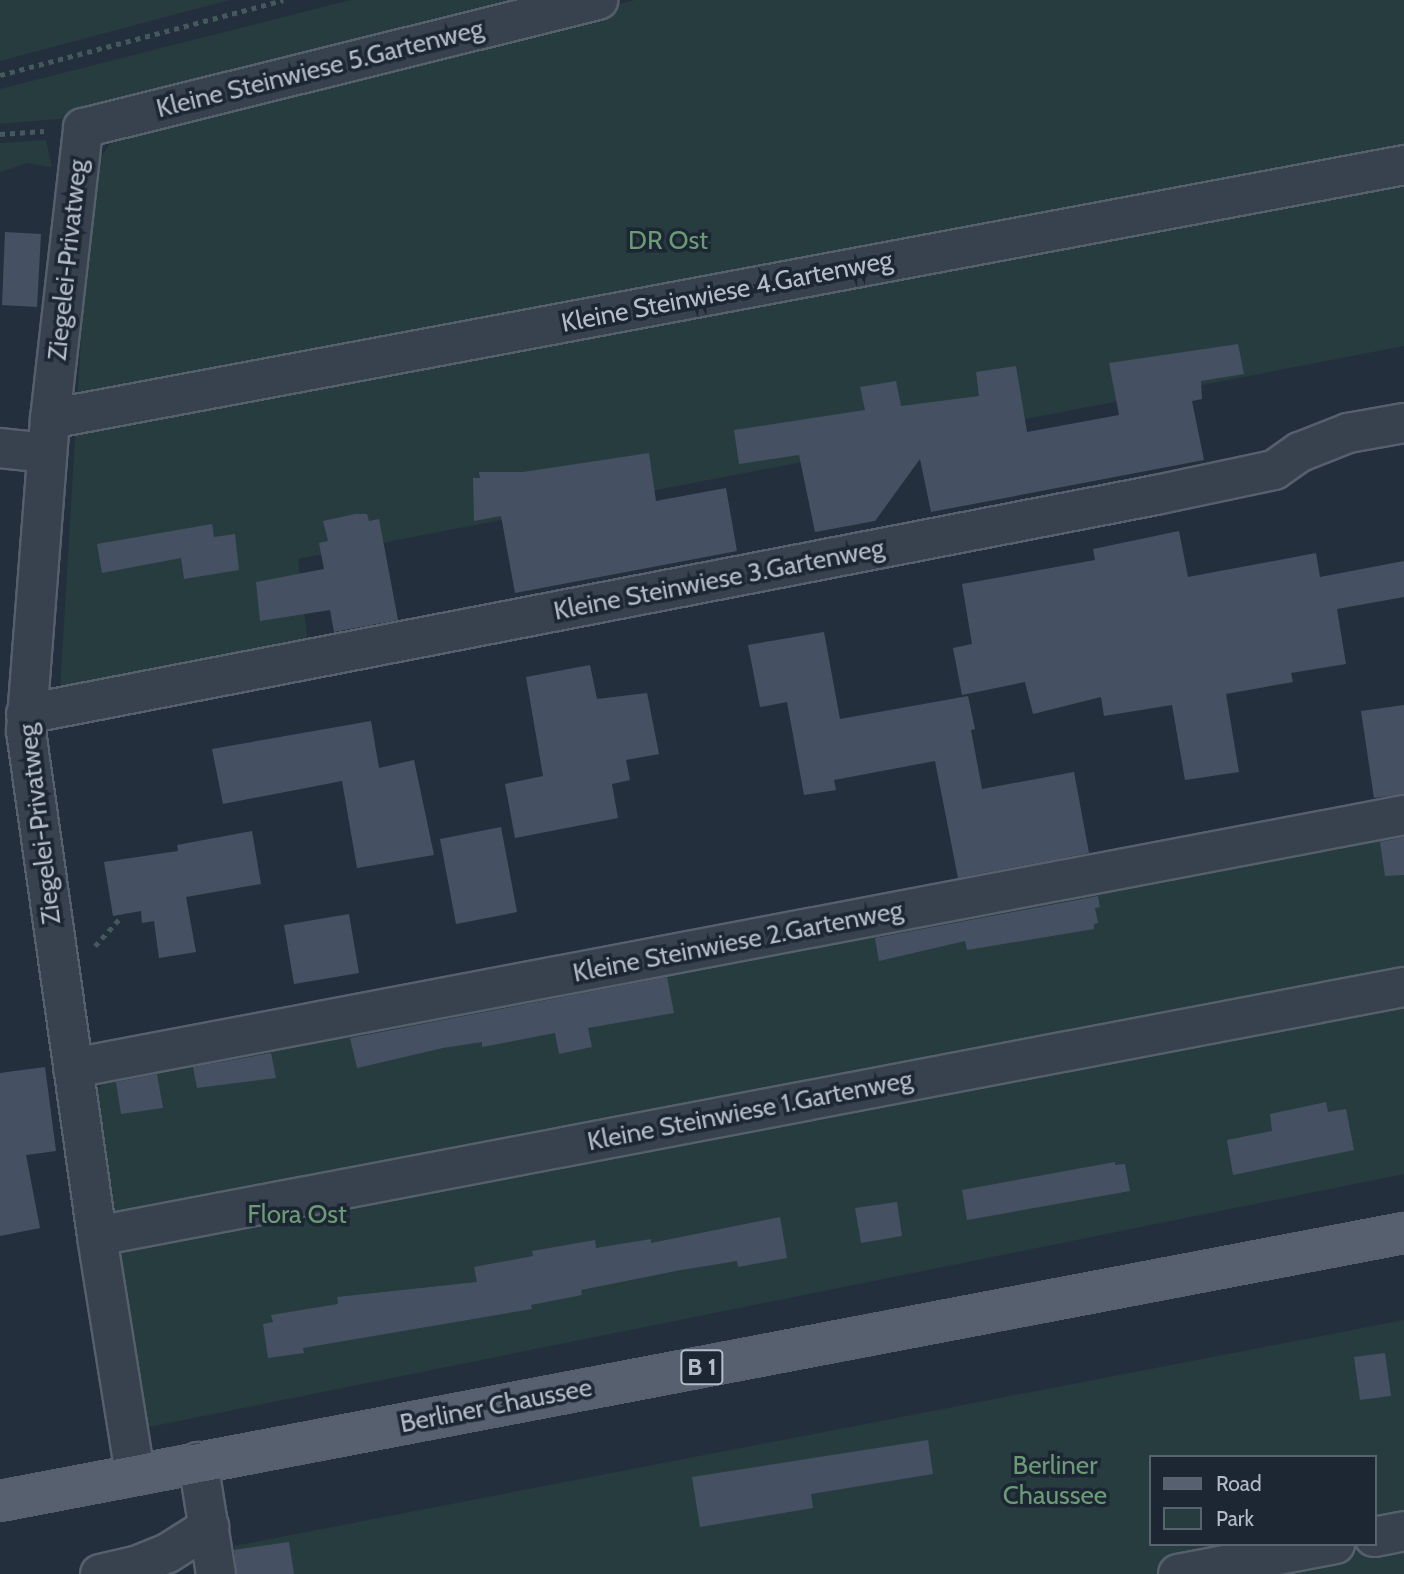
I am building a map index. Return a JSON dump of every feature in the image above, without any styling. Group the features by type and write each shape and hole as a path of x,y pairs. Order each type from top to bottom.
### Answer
{"main road":[{"name":"Berliner Chaussee","path":"0,1501 1404,1233"}],"street":[{"name":"Kleine Steinwiese 5.Gartenweg","path":"83,128 598,0"},
{"name":"Ziegelei-Privatweg","path":"83,128 49,436 26,714 27,761 135,1474"},
{"name":"Kleine Steinwiese 4.Gartenweg","path":"0,449 49,436 1404,165"},
{"name":"Kleine Steinwiese 3.Gartenweg","path":"26,714 1156,495 1274,470 1300,452 1348,433 1404,423"},
{"name":"Kleine Steinwiese 2.Gartenweg","path":"72,1069 1404,815"},
{"name":"Kleine Steinwiese 1.Gartenweg","path":"97,1236 1404,987"},
{"path":"198,1462 216,1574"},
{"path":"100,1574 138,1565 168,1553 209,1527"},
{"path":"1376,1537 1404,1531"},
{"path":"1178,1574 1325,1546"}],"path":[{"path":"0,75 283,0"}],"green space":[{"path":"0,0 229,0 0,61"},
{"path":"351,0 565,0 82,117 0,124 0,89"},
{"name":"DR Ost","path":"635,0 1404,0 1404,346 298,559 308,644 60,690 91,171 110,144 145,127"},
{"path":"46,140 52,167 27,163 0,172 0,143"},
{"name":"Flora Ost","path":"1404,821 1404,1174 144,1428 96,1108 97,1092 104,1080"},
{"name":"Berliner Chaussee","path":"1404,1320 1404,1574 238,1574 234,1546"}],"building":[{"path":"5,232 41,234 37,307 2,305"},
{"path":"1238,344 1244,374 1201,381 1202,399 1192,401 1204,460 931,512 920,459 875,521 815,532 799,455 739,464 734,430 865,410 860,387 896,381 901,406 979,396 976,372 1016,366 1027,432 1119,415 1109,363"},
{"path":"649,453 656,501 726,488 737,551 515,593 501,516 474,521 473,478 480,478 479,472 523,472"},
{"path":"367,514 369,521 379,519 398,620 334,632 330,610 260,621 256,582 324,569 319,543 328,541 323,521"},
{"path":"212,524 214,537 235,534 239,570 184,579 181,558 102,573 97,544"},
{"path":"1179,531 1188,577 1316,553 1320,577 1404,561 1404,597 1337,609 1346,664 1291,673 1293,682 1226,694 1239,772 1185,780 1172,705 1104,716 1101,697 1033,714 1025,682 962,695 953,648 972,644 962,584 1095,560 1093,549"},
{"path":"824,632 840,719 968,696 982,789 1074,772 1089,853 958,878 935,761 834,780 836,790 804,795 787,702 760,707 748,645"},
{"path":"590,665 597,699 647,693 659,754 626,760 630,780 612,784 618,818 515,838 505,784 543,776 526,677"},
{"path":"1404,705 1404,794 1374,798 1361,711"},
{"path":"371,721 379,768 414,760 434,855 357,868 342,781 223,804 212,749"},
{"path":"501,827 517,912 456,924 440,839"},
{"path":"252,831 261,884 186,897 196,952 159,958 154,921 142,923 141,911 113,916 104,862 178,851 177,845"},
{"path":"1404,837 1404,875 1385,876 1380,842"},
{"path":"1098,896 1100,907 1095,908 1098,923 1094,924 1094,929 967,950 965,941 879,961 875,938"},
{"path":"349,914 359,973 294,984 284,925"},
{"path":"667,977 674,1013 588,1028 592,1047 559,1054 555,1033 482,1047 482,1042 443,1048 357,1068 350,1038"},
{"path":"271,1053 276,1078 197,1088 193,1067"},
{"path":"45,1067 56,1151 26,1155 40,1228 0,1236 0,1073"},
{"path":"157,1074 163,1108 121,1114 116,1082"},
{"path":"1326,1102 1328,1112 1346,1109 1354,1150 1233,1175 1227,1140 1272,1131 1270,1114"},
{"path":"1115,1162 1115,1165 1125,1164 1130,1191 967,1220 962,1190"},
{"path":"897,1202 902,1236 861,1243 855,1208"},
{"path":"780,1217 787,1258 738,1267 737,1261 681,1270 581,1290 582,1295 531,1305 532,1309 303,1348 304,1353 268,1358 263,1324 273,1322 271,1315 338,1304 337,1297 477,1282 474,1267 533,1256 532,1251 595,1240 596,1248 651,1239 651,1243"},
{"path":"1385,1353 1391,1396 1360,1400 1354,1357"},
{"path":"928,1440 933,1474 811,1494 813,1508 700,1527 692,1477"},
{"path":"289,1542 294,1574 237,1574 234,1550"}]}
